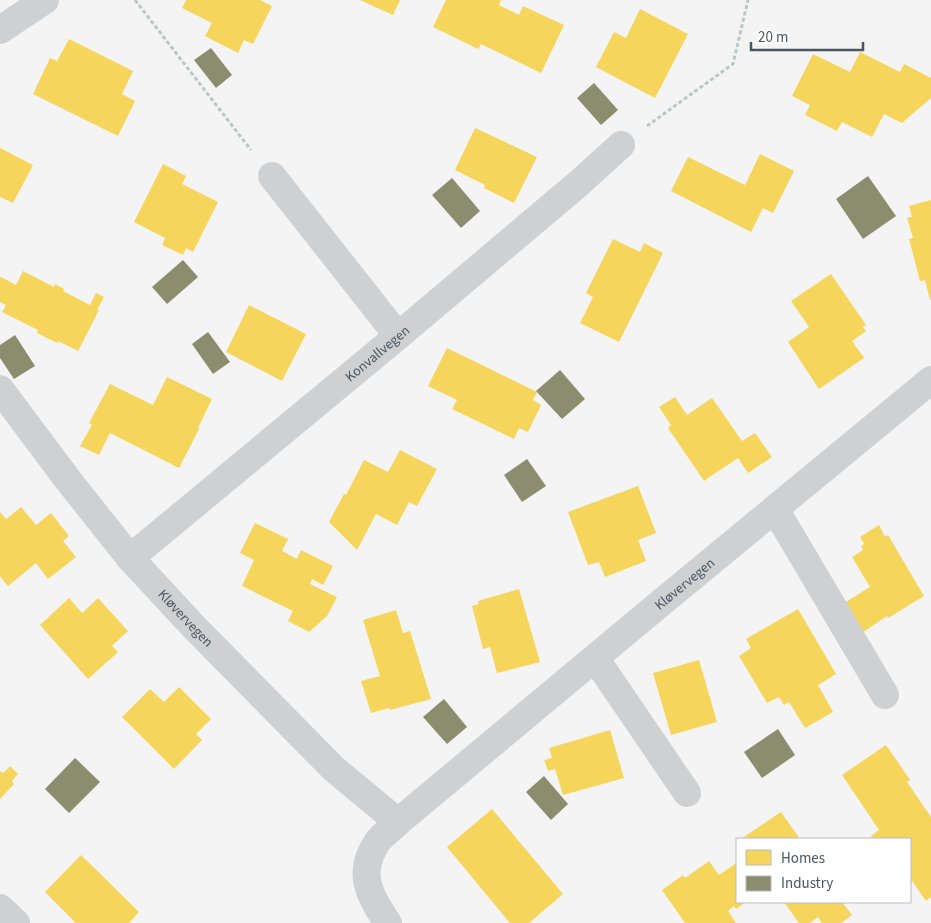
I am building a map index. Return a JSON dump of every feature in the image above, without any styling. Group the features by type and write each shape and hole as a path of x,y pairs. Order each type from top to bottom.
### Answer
{"street":[{"path":"0,30 45,0"},
{"name":"Konvallvegen","path":"130,558 398,336 578,184 621,145"},
{"path":"272,176 398,336"},
{"name":"Kløvervegen","path":"382,914 368,888 366,872 369,856 379,840 398,822 931,380"},
{"name":"Kløvervegen","path":"0,389 68,480 130,558 194,627 334,769 398,822"},
{"path":"775,509 884,695"},
{"path":"595,658 687,793"},
{"path":"0,908 16,923"}],"path":[{"path":"134,0 272,176"},
{"path":"621,145 733,64 748,0"}],"building: Homes":[{"path":"186,0 260,0 272,6 253,44 244,40 238,53 205,36 212,23 182,8"},
{"path":"360,0 400,0 393,15"},
{"path":"446,0 501,0 499,5 519,15 523,6 564,25 541,73 481,44 478,49 433,27"},
{"path":"640,9 688,34 655,98 596,67 614,32 626,38"},
{"path":"69,39 133,71 122,94 135,101 118,136 33,94 50,58 57,61"},
{"path":"860,52 900,72 904,64 931,78 931,98 902,123 884,114 872,137 842,122 837,131 805,115 810,105 792,96 813,54 850,72"},
{"path":"475,128 537,157 514,203 484,188 485,185 455,170"},
{"path":"0,148 33,165 13,203 0,197"},
{"path":"760,154 794,171 773,213 763,208 751,232 671,191 688,157 745,185"},
{"path":"163,164 186,176 182,184 218,202 193,252 186,248 183,255 162,245 165,238 134,222"},
{"path":"931,200 930,300 925,280 920,281 909,239 913,238 907,218 912,217 909,206"},
{"path":"613,239 640,252 644,243 663,253 619,342 580,323 593,297 586,293"},
{"path":"23,271 54,287 55,284 64,289 63,291 90,305 96,293 104,297 78,351 37,333 38,330 2,312 6,305 0,302 0,278 16,285"},
{"path":"831,274 866,325 863,327 866,331 852,341 864,358 819,389 788,342 809,327 791,301"},
{"path":"249,305 306,334 282,381 226,352"},
{"path":"447,348 537,392 533,400 541,405 528,432 519,428 514,439 452,409 457,400 428,386"},
{"path":"167,377 212,399 179,468 110,433 99,455 80,446 92,425 89,423 110,384 153,405"},
{"path":"675,397 687,415 712,398 742,441 755,433 772,457 748,473 738,458 704,481 668,428 671,425 659,407"},
{"path":"400,450 437,469 417,506 409,502 397,525 376,514 357,550 329,522 344,494 346,495 364,460 388,472"},
{"path":"638,486 656,533 638,540 646,561 605,577 599,562 588,565 568,512"},
{"path":"21,507 36,525 51,513 69,536 63,541 76,557 48,579 36,563 8,586 0,576 0,512 6,519"},
{"path":"255,523 288,539 282,551 297,559 301,550 333,566 323,585 312,579 310,584 337,597 327,616 309,632 288,621 293,611 242,586 254,560 240,553"},
{"path":"879,525 885,537 888,535 924,596 888,618 887,616 859,635 841,605 870,587 852,557 863,550 861,546 864,544 860,537"},
{"path":"519,589 540,662 497,673 490,647 483,649 472,606 479,604 478,601"},
{"path":"69,598 82,613 98,598 128,631 112,646 118,652 88,679 40,625"},
{"path":"798,609 836,674 818,685 833,712 805,728 789,702 784,705 779,697 767,703 739,656 751,648 746,639"},
{"path":"396,610 403,633 410,631 431,699 371,713 361,681 380,676 363,620"},
{"path":"699,660 717,722 671,735 653,673"},
{"path":"179,687 211,719 196,734 202,740 174,769 122,717 150,689 164,702"},
{"path":"610,730 624,778 563,795 555,769 548,771 544,760 552,758 549,748"},
{"path":"886,745 910,780 907,782 931,817 931,897 926,901 911,882 911,838 872,838 871,836 879,830 842,775"},
{"path":"10,766 18,774 12,781 14,784 0,799 0,771 3,773"},
{"path":"492,809 563,894 529,923 510,923 447,847"},
{"path":"781,812 799,838 742,838"},
{"path":"81,855 139,912 129,923 76,923 45,892"},
{"path":"709,861 719,875 735,864 736,903 745,903 736,909 734,906 728,911 736,923 685,923 662,890 683,875 685,878"},
{"path":"785,903 843,903 852,915 841,923 822,923 818,917 810,923 799,923"}],"building: Industry":[{"path":"211,48 232,75 216,88 194,60"},
{"path":"594,83 618,110 601,125 577,98"},
{"path":"868,176 896,216 863,239 836,199"},
{"path":"452,178 480,211 461,228 432,195"},
{"path":"183,260 198,277 167,304 152,287"},
{"path":"208,332 230,362 213,374 192,344"},
{"path":"15,335 35,366 14,379 0,358 0,345"},
{"path":"560,370 585,399 562,419 536,391"},
{"path":"527,459 546,486 522,502 504,475"},
{"path":"444,699 467,727 447,744 423,717"},
{"path":"778,729 795,755 762,778 744,752"},
{"path":"75,758 100,782 69,813 45,789"},
{"path":"544,776 568,804 551,820 526,792"}]}
